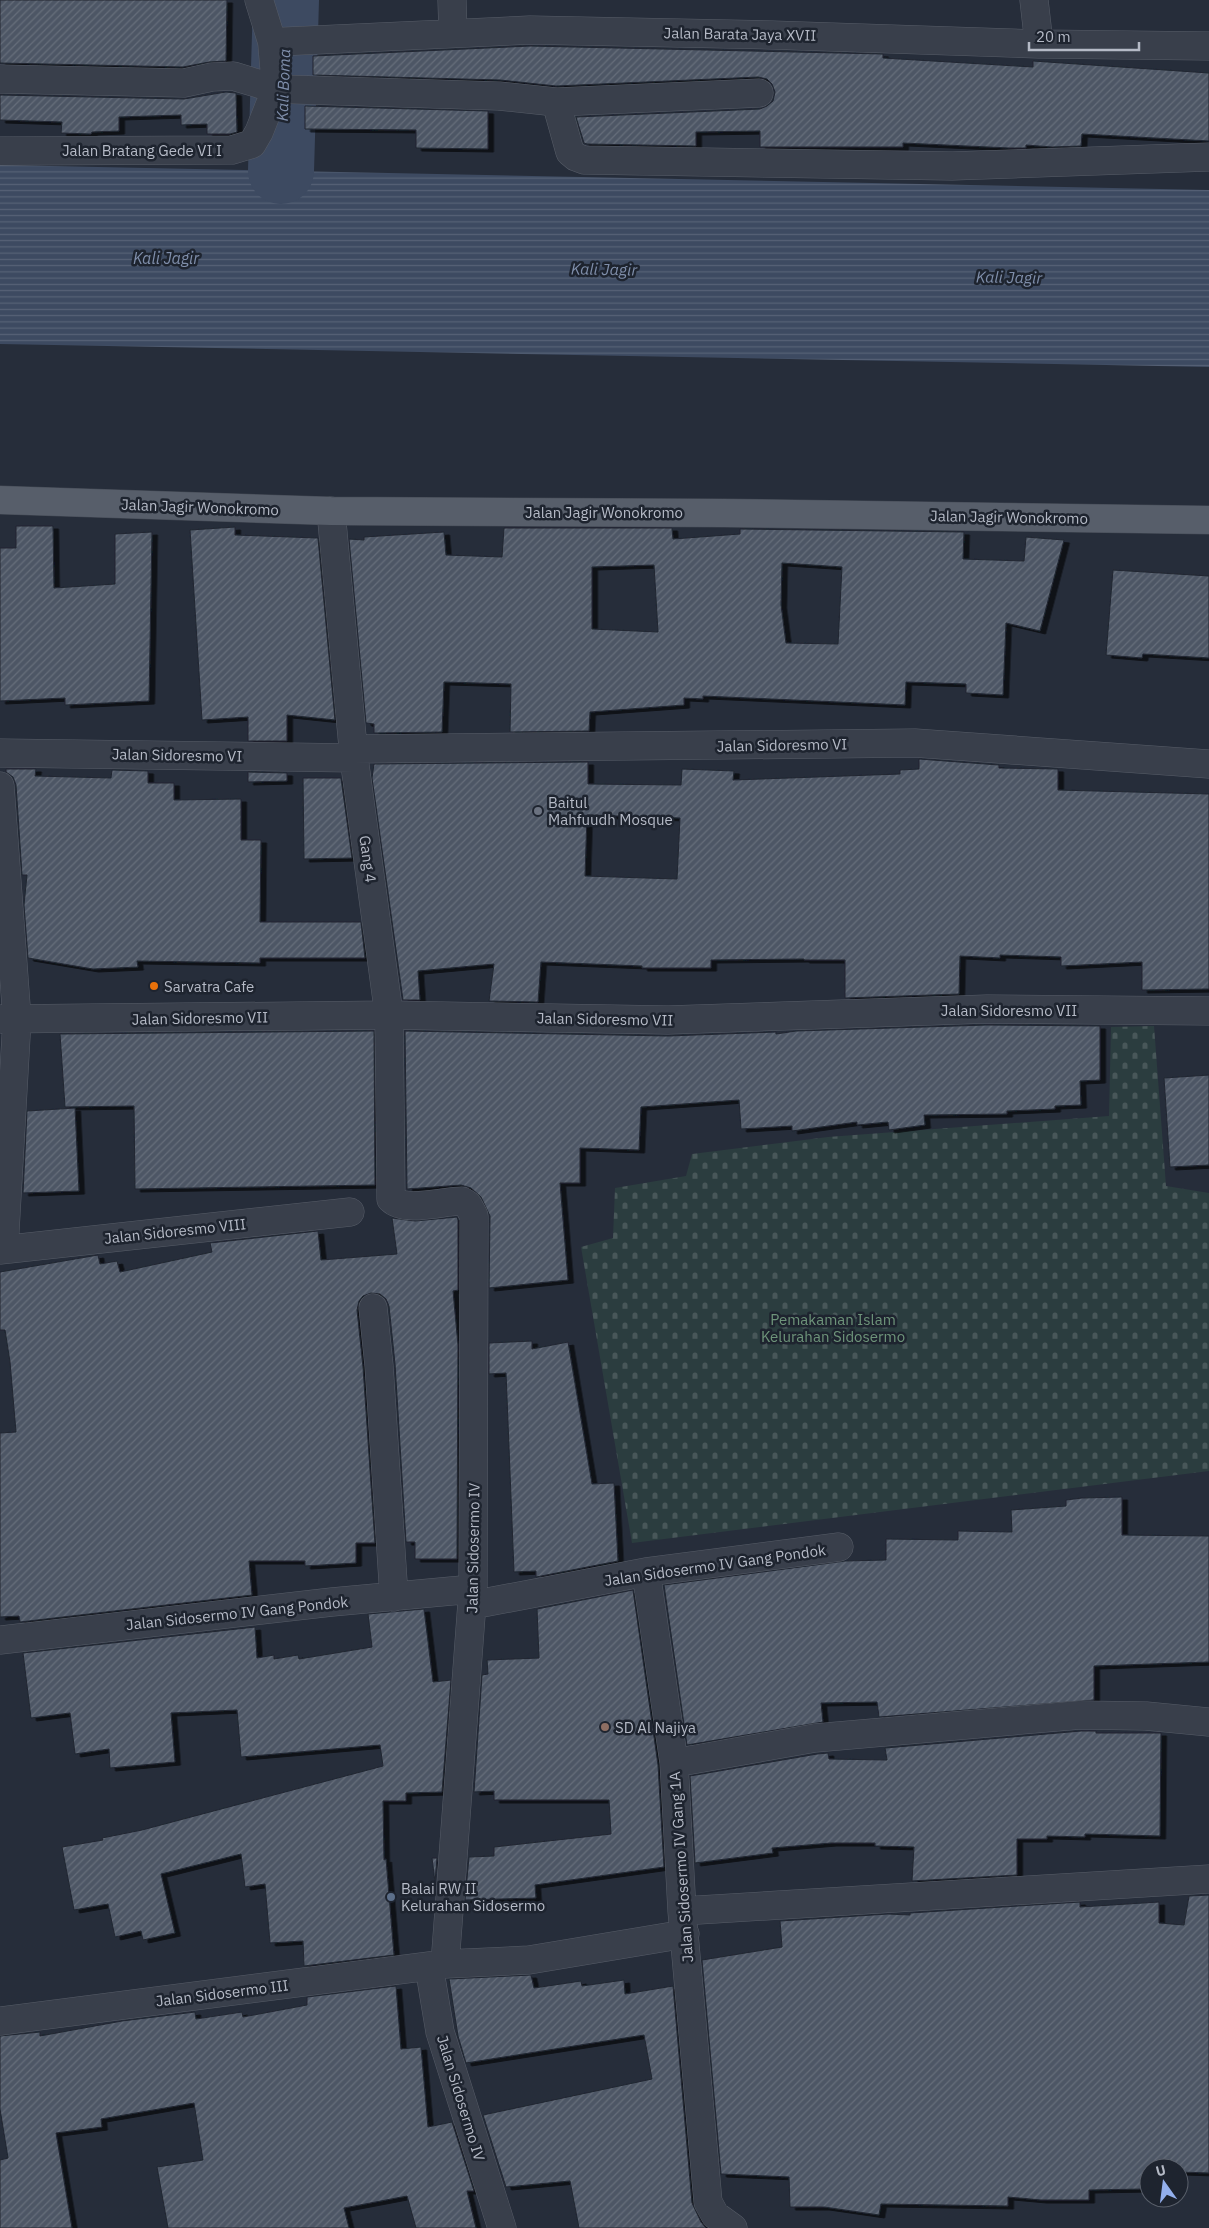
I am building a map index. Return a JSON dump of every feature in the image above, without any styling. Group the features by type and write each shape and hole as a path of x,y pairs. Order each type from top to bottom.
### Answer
{"main road":[{"name":"Jalan Jagir Wonokromo","path":"0,500 331,511 713,513 1209,520"}],"street":[{"name":"Jalan Bratang Gede VI I","path":"0,151 232,150 252,144 287,89 276,47 259,0"},
{"path":"452,0 452,33"},
{"path":"1034,0 1038,44"},
{"name":"Jalan Barata Jaya XVII","path":"276,47 309,41 530,30 772,34 1038,44 1209,46"},
{"path":"0,79 184,83 212,77 233,76 287,89 499,96 556,102 759,93"},
{"path":"556,102 570,152 584,160 962,166 1209,157"},
{"name":"Gang 4","path":"331,511 354,754 390,1015 391,1199 397,1205"},
{"name":"Jalan Sidoresmo VI","path":"0,753 354,754 915,743 1209,764"},
{"path":"0,786 8,1019 2,1250"},
{"name":"Jalan Sidoresmo VII","path":"8,1019 390,1015 668,1020 987,1009 1209,1011"},
{"name":"Jalan Sidosermo IV","path":"397,1205 409,1206 462,1201 472,1210 474,1216 473,1597 437,1965 440,2032 502,2228"},
{"name":"Jalan Sidoresmo VIII","path":"2,1250 350,1212"},
{"path":"373,1308 380,1375 394,1596"},
{"name":"Jalan Sidosermo IV Gang Pondok","path":"0,1640 394,1596 473,1597 839,1547"},
{"path":"646,1572 674,1763"},
{"name":"Jalan Sidosermo IV Gang 1A","path":"733,2228 715,2215 708,2202 684,1922 674,1763 815,1738 1080,1715 1146,1716 1209,1722"},
{"name":"Jalan Sidosermo III","path":"0,2021 437,1965 528,1960 684,1922 1209,1879"}],"green space":[{"name":"Pemakaman Islam Kelurahan Sidosermo","path":"1154,1026 1166,1186 1209,1193 1209,1471 632,1543 581,1247 613,1238 615,1188 686,1176 692,1154 828,1137 1109,1116 1111,1027"}],"water":[{"name":"Kali Jagir","path":"0,165 1209,190 1209,367 0,344"}],"building":[{"path":"0,0 227,0 226,61 183,67 0,63"},
{"path":"530,46 883,54 883,58 1033,67 1033,61 1209,73 1209,141 1082,134 1081,146 1052,147 1026,145 1026,148 1009,148 903,143 903,147 760,147 760,131 696,132 696,146 587,144 584,143 576,117 760,109 773,101 775,92 772,84 767,79 758,77 556,86 500,80 313,75 313,56"},
{"path":"226,92 236,93 237,132 230,134 207,134 207,124 181,125 181,115 119,117 119,131 92,132 91,134 61,133 62,122 0,120 0,95 184,99"},
{"path":"305,106 488,111 488,149 416,148 416,130 305,129"},
{"path":"16,526 53,526 54,588 115,584 115,534 152,532 149,701 65,705 65,698 0,701 0,548 16,548"},
{"path":"235,527 235,535 318,538 335,720 287,715 287,741 248,741 248,717 202,720 190,530"},
{"path":"504,528 672,528 673,539 740,534 740,529 964,532 963,559 1024,561 1026,537 1064,540 1040,631 1006,623 1003,695 966,693 966,684 906,682 905,705 703,696 703,699 684,698 684,705 590,712 589,731 510,732 511,684 444,682 442,732 374,733 374,724 366,723 349,539 364,540 364,537 444,532 446,555 502,557","holes":["782,563 842,567 838,644 786,643 781,605","654,565 658,632 592,629 592,567"]},
{"path":"1113,570 1209,576 1209,658 1143,654 1142,658 1106,655"},
{"path":"919,759 999,765 999,768 1058,769 1058,790 1209,794 1209,989 1142,990 1142,962 1061,966 1061,957 1000,955 1000,958 960,956 959,994 845,998 845,960 711,960 711,968 642,968 642,966 541,962 538,1002 489,1001 494,964 418,971 420,1000 403,1000 372,778 374,764 588,762 588,784 681,785 682,769 734,771 733,780 900,774 900,770 919,769","holes":["587,815 680,818 677,879 585,876"]},
{"path":"6,769 36,769 35,776 111,778 112,770 148,771 148,783 174,783 174,800 241,799 241,840 261,840 260,922 361,922 365,958 260,958 260,963 137,961 138,967 93,969 28,958 24,905 27,875 22,875 16,785 13,777 6,772"},
{"path":"248,772 287,773 287,781 248,782"},
{"path":"303,778 341,778 352,858 304,859"},
{"path":"987,1025 1100,1026 1100,1080 1080,1081 1081,1105 1055,1106 1055,1109 1007,1111 1007,1114 924,1115 925,1125 889,1130 888,1122 857,1125 857,1122 792,1131 792,1126 741,1129 739,1100 641,1107 639,1150 580,1148 580,1183 560,1183 568,1280 489,1288 490,1216 481,1197 471,1188 461,1185 407,1189 405,1031 668,1036 776,1032 776,1034 796,1031"},
{"path":"374,1031 375,1185 135,1189 134,1106 65,1107 60,1034"},
{"path":"1209,1075 1209,1165 1170,1167 1164,1078"},
{"path":"75,1108 79,1191 23,1193 27,1111"},
{"path":"457,1217 458,1290 453,1291 458,1345 457,1559 415,1559 415,1542 406,1542 395,1364 389,1306 386,1299 380,1294 371,1293 363,1296 359,1301 357,1310 363,1367 375,1543 356,1543 356,1563 305,1566 305,1561 249,1561 252,1595 20,1622 19,1616 0,1617 0,1433 16,1432 10,1362 5,1330 0,1330 0,1272 98,1255 100,1264 117,1261 120,1272 212,1252 210,1243 318,1231 321,1260 397,1254 392,1218 415,1221"},
{"path":"532,1341 532,1349 568,1342 592,1484 614,1483 618,1561 536,1577 536,1571 514,1572 506,1373 489,1374 489,1343"},
{"path":"1122,1497 1122,1535 1209,1536 1209,1662 1094,1666 1094,1700 879,1717 877,1702 821,1703 823,1722 687,1745 664,1585 845,1561 886,1560 886,1539 958,1540 958,1531 1012,1532 1011,1510 1066,1506 1066,1500 1082,1498"},
{"path":"633,1590 658,1765 664,1867 535,1885 536,1898 465,1900 469,1857 494,1856 494,1847 611,1834 609,1800 494,1800 494,1791 474,1792 482,1675 488,1674 487,1660 539,1658 537,1609"},
{"path":"424,1609 433,1682 451,1680 442,1792 406,1793 406,1801 383,1801 384,1860 386,1859 394,1955 304,1966 303,1941 270,1943 265,1884 245,1887 241,1854 161,1874 175,1933 143,1940 141,1931 115,1937 108,1904 74,1910 62,1847 103,1840 102,1838 142,1830 383,1766 380,1745 241,1757 237,1710 171,1713 175,1762 110,1768 109,1749 75,1754 70,1713 31,1718 23,1653 255,1627 257,1658 274,1655 274,1659 298,1655 299,1659 372,1647 368,1614"},
{"path":"1096,1731 1096,1733 1161,1733 1160,1836 1085,1834 1085,1837 1047,1836 1047,1839 1017,1839 1017,1875 912,1881 914,1847 875,1846 875,1843 831,1843 772,1848 773,1853 695,1863 690,1776 817,1754 828,1753 829,1759 887,1760 885,1748"},
{"path":"432,1858 437,1858 435,1882"},
{"path":"1209,1895 1209,2173 1189,2172 1189,2158 1139,2158 1139,2189 1089,2190 1089,2200 1041,2200 1008,2197 1008,2206 881,2204 879,2215 824,2207 790,2207 789,2177 721,2174 702,1960 782,1947 780,1921 888,1914 910,1915 910,1913 1080,1902 1080,1907 1159,1902 1159,1923 1184,1925 1189,1896"},
{"path":"531,1975 534,1988 581,1981 582,1986 624,1980 625,1994 673,1986 692,2203 706,2228 579,2228 570,2181 506,2187 483,2115 652,2079 644,2035 466,2063 458,2036 449,1979"},
{"path":"396,1986 401,2049 421,2047 428,2127 452,2122 474,2191 467,2191 476,2228 416,2228 407,2196 344,2208 349,2228 168,2228 157,2167 203,2160 194,2103 101,2119 102,2127 56,2133 72,2228 0,2228 0,2160 8,2158 0,2109 0,2036 40,2032 40,2036 122,2021 195,2012 196,2019 242,2012 243,2017 307,2005 307,1997"}],"waterway":[{"name":"Kali Boma","path":"281,171 286,0"}],"place":[{"name":"Baitul Mahfuudh Mosque","path":"538,811"},
{"name":"Sarvatra Cafe","path":"154,986"},
{"name":"SD Al Najiya","path":"605,1727"},
{"name":"Balai RW II Kelurahan Sidosermo","path":"391,1897"}]}
